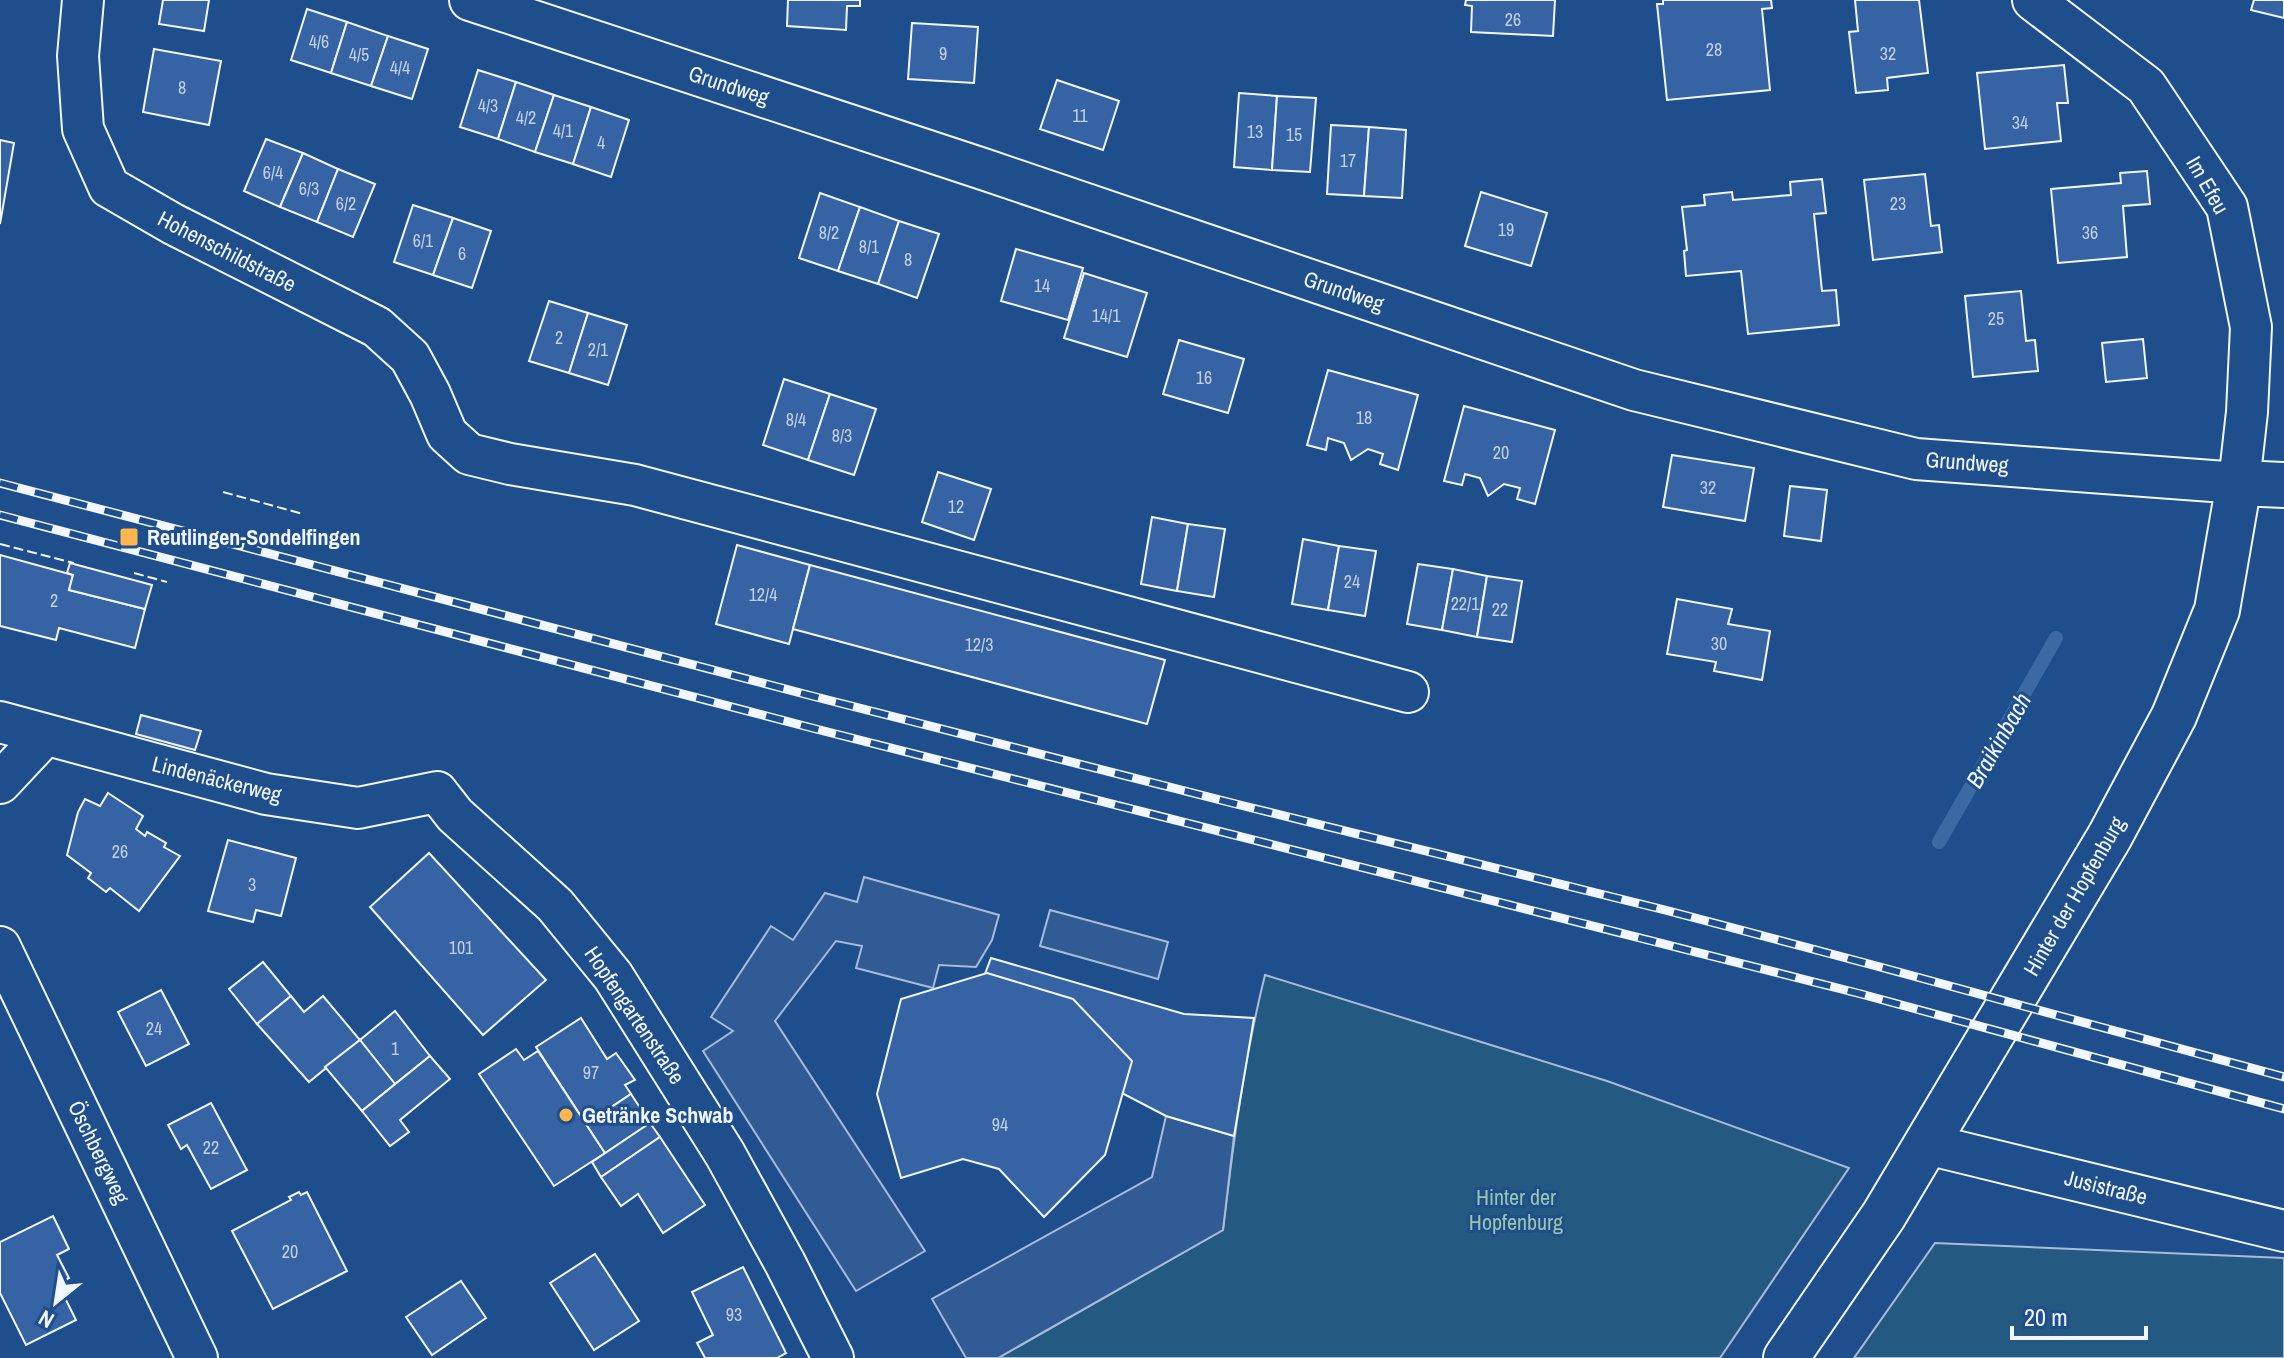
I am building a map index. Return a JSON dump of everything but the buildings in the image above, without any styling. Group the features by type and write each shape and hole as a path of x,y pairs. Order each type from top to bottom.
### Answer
{"street":[{"name":"Hohenschildstraße","path":"83,0 78,56 83,129 109,187 173,224 377,327 410,357 447,434 469,454 635,485 1408,692"},
{"name":"Grundweg","path":"470,0 1001,175 1634,390 1916,459 2239,483"},
{"name":"Im Efeu","path":"2033,0 2146,86 2227,207 2251,327 2246,427 2239,483"},
{"path":"2239,483 2284,485"},
{"name":"Hinter der Hopfenburg","path":"1786,1358 1884,1215 1927,1144 2110,836 2174,716 2217,610 2239,483"},
{"name":"Lindenäckerweg","path":"0,722 266,794 358,808 437,792"},
{"path":"0,783 45,735"},
{"name":"Hopfengartenstraße","path":"437,792 455,815 555,905 613,976 725,1154 833,1358"},
{"name":"Öschbergweg","path":"0,947 197,1358"},
{"name":"Jusistraße","path":"1927,1144 2284,1231"}],"green space":[{"path":"1265,975 1607,1081 1849,1168 1720,1358 998,1358 1223,1230 1245,1070"},
{"path":"1935,1243 2284,1258 2284,1358 1854,1358"}],"shaded area":[{"path":"864,877 999,915 992,940 976,967 939,965 933,988 856,968 862,946 836,941 775,1021 925,1251 856,1291 703,1051 733,1031 711,1017 771,926 793,940 825,893 857,902"},
{"path":"1050,910 1168,942 1158,979 1040,946"},
{"path":"1166,1116 1234,1136 1223,1230 998,1358 966,1358 932,1299 1152,1177"}],"waterway":[{"name":"Braikinbach","path":"1939,842 2056,638"}],"railway":[{"path":"0,483 816,697 1665,910 2284,1077"},
{"path":"0,515 816,729 1861,994 2284,1109"}],"fence":[{"path":"223,492 303,514"},
{"path":"0,544 74,563"},
{"path":"134,573 167,582"}],"place":[{"name":"Reutlingen-Sondelfingen","path":"129,537"},
{"name":"Getränke Schwab","path":"566,1115"}]}
